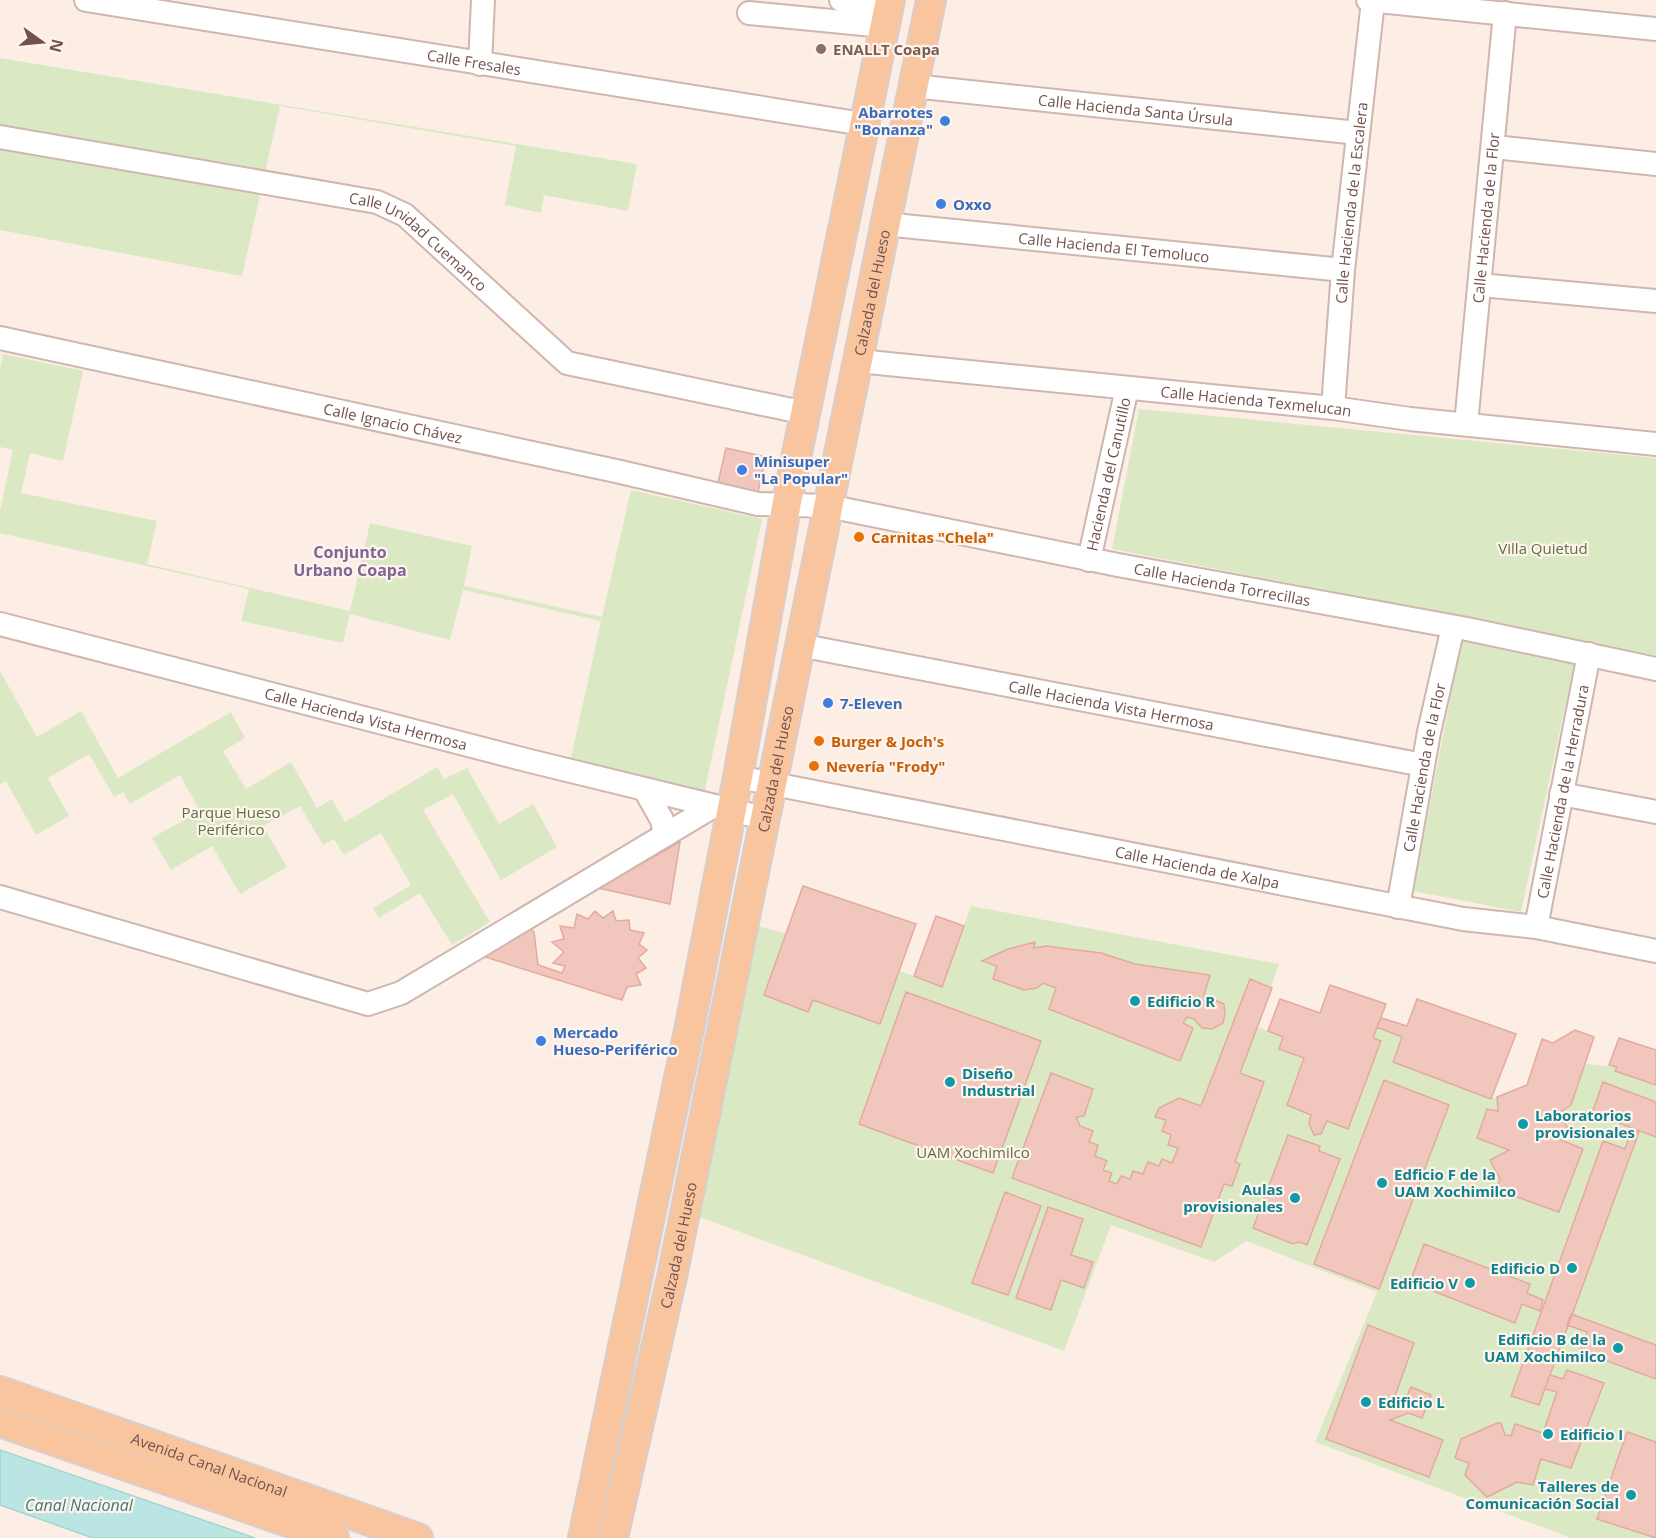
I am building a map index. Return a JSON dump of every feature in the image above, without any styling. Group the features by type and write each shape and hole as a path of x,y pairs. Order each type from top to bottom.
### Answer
{"main road":[{"name":"Calzada del Hueso","path":"613,1538 672,1276 931,0"},
{"path":"583,1538 722,809 738,777 787,504 888,10"},
{"name":"Avenida Canal Nacional","path":"0,1391 418,1538"},
{"name":"Avenida Canal Nacional","path":"0,1422 334,1538"}],"street":[{"name":"Calle Fresales","path":"86,0 863,124"},
{"path":"480,64 483,0"},
{"path":"841,0 888,10"},
{"path":"1368,0 1656,29"},
{"name":"Calle Hacienda de la Escalera","path":"1333,408 1343,270 1373,1"},
{"path":"749,13 888,10"},
{"name":"Calle Hacienda de la Flor","path":"1466,424 1505,13"},
{"name":"Calle Hacienda Santa Úrsula","path":"913,86 1358,133"},
{"name":"Calle Unidad Cuemanco","path":"0,137 377,202 405,215 567,363 806,413"},
{"path":"1494,147 1656,164"},
{"name":"Calle Hacienda El Temoluco","path":"884,224 1343,270"},
{"path":"1480,285 1656,301"},
{"name":"Calle Ignacio Chávez","path":"0,338 616,471 758,504 787,504"},
{"name":"Calle Hacienda Texmelucan","path":"858,361 1333,408 1656,444"},
{"name":"Hacienda del Canutillo","path":"1089,560 1127,388"},
{"name":"Calle Hacienda Torrecillas","path":"787,504 828,506 1089,560 1453,627 1656,669"},
{"name":"Calle Hacienda Vista Hermosa","path":"0,624 645,790 764,818"},
{"name":"Calle Hacienda de la Flor","path":"1398,907 1423,765 1453,627"},
{"name":"Calle Hacienda Vista Hermosa","path":"799,645 1423,765"},
{"name":"Calle Hacienda de la Herradura","path":"1536,927 1589,654"},
{"name":"Calle Hacienda de Xalpa","path":"738,777 1398,907 1463,919 1536,927 1656,951"},
{"path":"645,790 662,820 665,835"},
{"path":"1561,794 1656,812"},
{"path":"0,897 368,1004 401,993 665,835 722,809"}],"green space":[{"path":"0,58 637,164 628,211 544,195 541,213 505,205 516,146 280,106 242,276 0,230"},
{"path":"3,354 83,371 63,461 30,453 21,493 157,521 147,564 350,611 370,523 472,546 464,586 602,617 631,490 762,519 705,790 571,758 601,621 463,590 450,640 350,614 343,643 241,621 249,589 0,533 0,511 13,450 0,447 0,369"},
{"name":"Villa Quietud","path":"1139,409 1656,458 1656,655 1579,642 1521,912 1413,891 1466,617 1112,549"},
{"name":"Parque Hueso Periférico","path":"0,671 37,737 81,711 118,778 231,712 245,738 223,751 246,789 291,762 317,808 332,799 345,822 437,767 444,779 467,768 499,824 533,804 557,847 501,880 453,794 423,810 490,922 452,945 420,893 379,918 373,908 411,885 381,833 344,855 334,839 323,845 300,806 263,826 287,867 240,894 212,846 171,870 152,838 200,811 180,775 130,804 123,792 114,797 89,754 48,778 69,816 36,835 6,781 0,784"},
{"name":"UAM Xochimilco","path":"971,906 1279,964 1257,1027 1283,1037 1304,1058 1287,1105 1311,1115 1309,1124 1314,1135 1321,1134 1327,1121 1348,1129 1381,1042 1373,1038 1377,1027 1402,1037 1393,1062 1491,1099 1497,1097 1498,1111 1487,1109 1477,1137 1509,1150 1497,1190 1559,1212 1583,1149 1561,1140 1570,1134 1559,1113 1571,1105 1585,1064 1617,1067 1616,1071 1656,1085 1656,1538 1571,1538 1315,1442 1377,1292 1246,1241 1214,1262 1111,1225 1064,1351 694,1215 755,925 786,934 764,995 808,1012 813,1000 880,1024 900,971 942,987","holes":["1386,1081 1449,1105 1445,1115"]}],"water":[{"name":"Canal Nacional","path":"0,1450 255,1538 93,1538 0,1505"}],"building":[{"name":"Minisuper \"La Popular\"","path":"726,448 766,457 758,492 718,483"},
{"path":"680,842 670,904 598,888"},
{"path":"803,886 916,924 880,1024 813,1000 808,1012 764,995"},
{"path":"595,911 603,918 613,911 616,921 629,920 630,930 644,933 639,944 647,950 638,958 646,968 636,974 641,985 627,987 622,1000 482,956 528,928 534,932 538,965 562,973 565,966 553,963 564,952 552,942 564,939 560,926 574,928 577,914 588,919"},
{"path":"936,916 964,926 942,987 914,976"},
{"name":"Edificio R","path":"1035,942 1034,948 1046,946 1101,953 1135,964 1210,975 1204,995 1224,1004 1223,1023 1212,1029 1202,1028 1194,1019 1187,1017 1183,1023 1193,1028 1180,1061 1049,1009 1056,988 1043,983 1037,988 1024,990 993,979 997,966 982,961 1008,949"},
{"path":"1250,979 1272,988 1240,1073 1264,1082 1235,1162 1240,1164 1232,1186 1224,1184 1201,1247 1012,1178 1051,1073 1093,1089 1084,1116 1076,1117 1080,1126 1093,1131 1089,1142 1098,1145 1095,1156 1107,1161 1103,1170 1112,1173 1109,1181 1117,1184 1121,1176 1130,1179 1133,1171 1143,1174 1148,1162 1159,1166 1162,1159 1172,1163 1178,1148 1168,1145 1171,1135 1162,1131 1166,1120 1155,1117 1159,1108 1179,1098 1201,1106"},
{"path":"1330,985 1386,1004 1373,1038 1381,1041 1348,1129 1327,1121 1321,1134 1314,1135 1309,1124 1311,1115 1287,1105 1304,1058 1279,1049 1283,1037 1268,1031 1280,999 1320,1013"},
{"name":"Diseño Industrial","path":"906,992 1041,1041 993,1173 859,1124"},
{"path":"1417,999 1516,1034 1491,1099 1393,1062 1402,1037 1377,1027 1381,1018 1407,1026"},
{"name":"Laboratorios provisionales","path":"1575,1030 1594,1037 1571,1105 1559,1113 1571,1134 1561,1140 1583,1149 1559,1212 1497,1190 1500,1179 1490,1160 1509,1150 1477,1138 1487,1109 1498,1111 1497,1097 1527,1085 1542,1039 1553,1043"},
{"path":"1619,1038 1656,1050 1656,1085 1615,1071 1617,1067 1609,1065"},
{"name":"Edficio F de la UAM Xochimilco","path":"1384,1080 1449,1105 1379,1289 1314,1264"},
{"path":"1603,1082 1656,1102 1656,1137 1592,1113"},
{"name":"Edificio D","path":"1632,1129 1639,1132 1539,1405 1511,1396 1603,1141 1625,1149"},
{"name":"Aulas provisionales","path":"1288,1135 1320,1146 1319,1151 1340,1159 1307,1245 1299,1242 1293,1244 1253,1228"},
{"path":"1005,1192 1041,1206 1008,1295 972,1283"},
{"path":"1048,1207 1083,1219 1071,1255 1093,1262 1084,1288 1061,1280 1051,1310 1016,1298"},
{"name":"Edificio V","path":"1424,1244 1530,1284 1527,1293 1543,1300 1540,1311 1522,1304 1515,1323 1410,1282"},
{"name":"Edificio B de la UAM Xochimilco","path":"1571,1314 1656,1345 1656,1379 1580,1351 1587,1332 1567,1325"},
{"name":"Edificio L","path":"1368,1325 1414,1343 1391,1407 1405,1401 1411,1387 1431,1395 1422,1418 1408,1413 1390,1420 1443,1440 1429,1477 1326,1439"},
{"name":"Edificio I","path":"1567,1370 1604,1383 1571,1468 1541,1459 1533,1485 1517,1482 1487,1497 1465,1475 1469,1463 1455,1458 1461,1439 1497,1423 1501,1423 1505,1435 1511,1436 1515,1424 1543,1433 1557,1392 1545,1389 1550,1375 1563,1379"},
{"name":"Talleres de Comunicación Social","path":"1627,1432 1656,1442 1656,1538 1597,1519"}],"place":[{"name":"ENALLT Coapa","path":"821,49"},
{"name":"Abarrotes \"Bonanza\"","path":"945,121"},
{"name":"Oxxo","path":"941,204"},
{"name":"Minisuper \"La Popular\"","path":"742,470"},
{"name":"Carnitas \"Chela\"","path":"859,537"},
{"name":"7-Eleven","path":"828,703"},
{"name":"Burger & Joch's","path":"819,741"},
{"name":"Nevería \"Frody\"","path":"814,766"},
{"name":"Edificio R","path":"1135,1001"},
{"name":"Mercado Hueso-Periférico","path":"541,1041"},
{"name":"Diseño Industrial","path":"950,1082"},
{"name":"Laboratorios provisionales","path":"1523,1124"},
{"name":"Edficio F de la UAM Xochimilco","path":"1382,1183"},
{"name":"Aulas provisionales","path":"1295,1198"},
{"name":"Edificio D","path":"1572,1268"},
{"name":"Edificio V","path":"1470,1283"},
{"name":"Edificio B de la UAM Xochimilco","path":"1618,1348"},
{"name":"Edificio L","path":"1366,1402"},
{"name":"Edificio I","path":"1548,1434"},
{"name":"Talleres de Comunicación Social","path":"1631,1495"}],"district":[{"name":"Conjunto Urbano Coapa","path":"350,561"}]}
